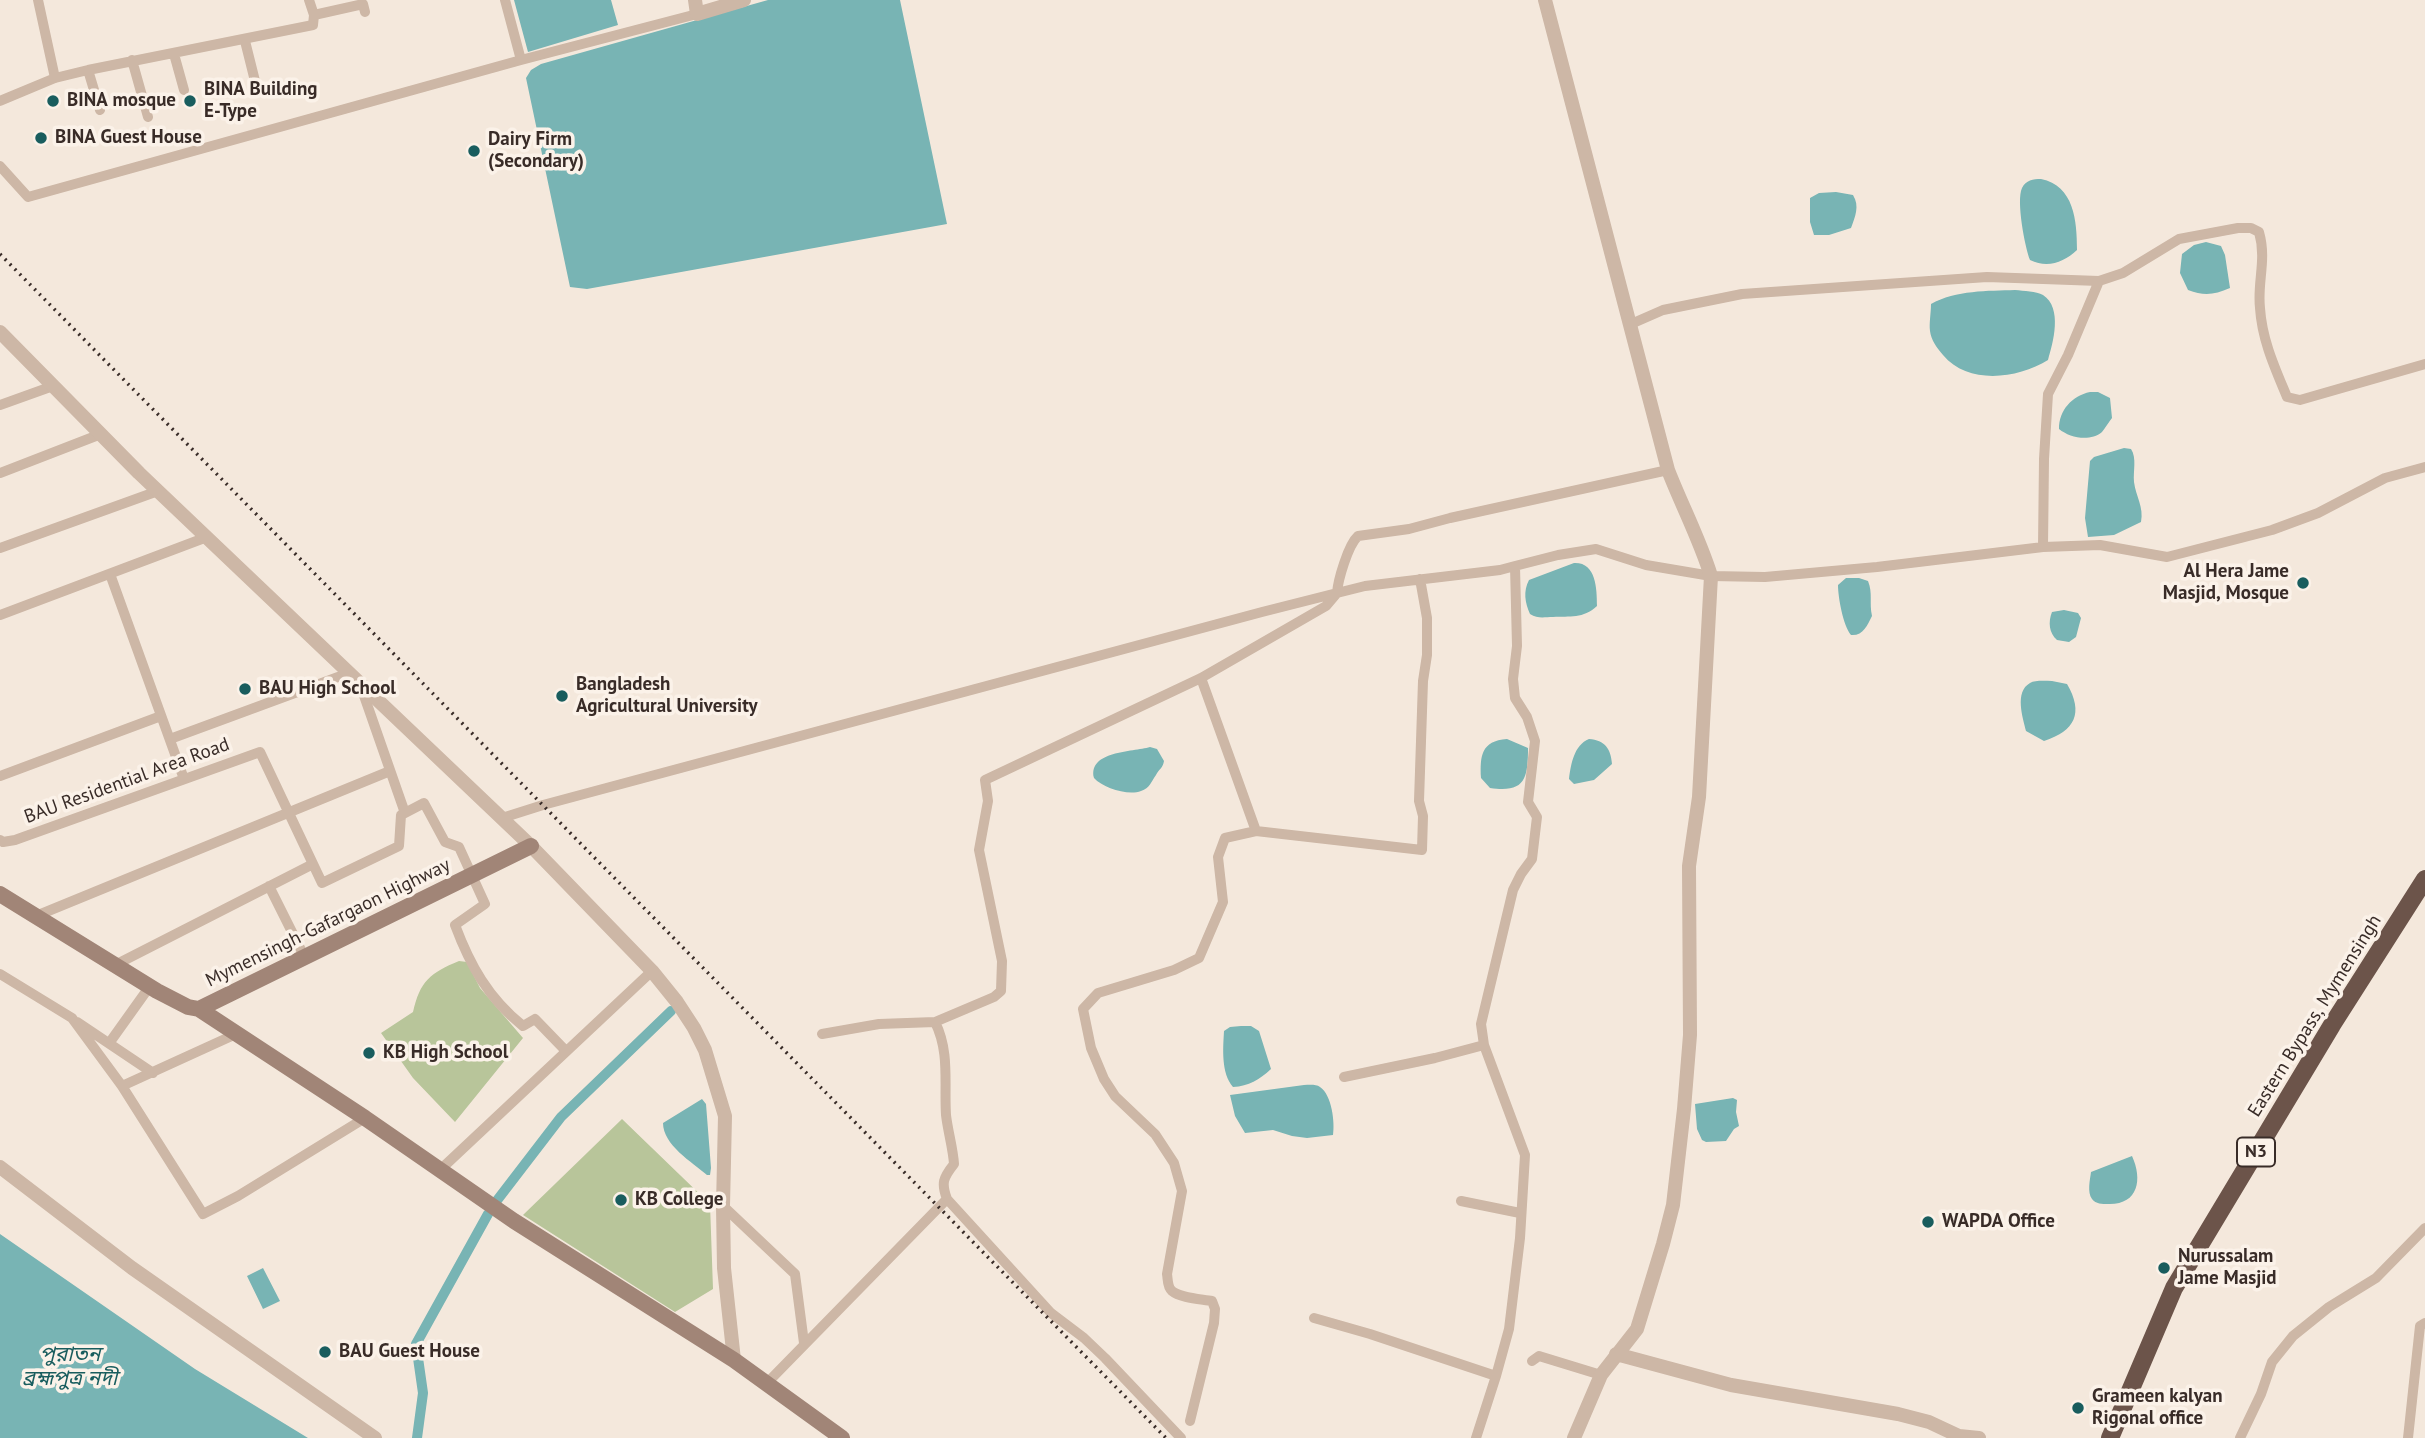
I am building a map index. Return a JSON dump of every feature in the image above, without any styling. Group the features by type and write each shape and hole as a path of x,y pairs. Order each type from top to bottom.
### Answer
{"highway":[{"name":"Eastern Bypass, Mymensingh","path":"2110,1438 2174,1288 2332,1024 2425,879"}],"main road":[{"name":"Mymensingh-Gafargaon Highway","path":"0,894 150,986 188,1007 199,1009 531,846"},
{"path":"199,1009 365,1118 514,1222 734,1360 842,1438"}],"street":[{"path":"38,0 55,78"},
{"path":"0,101 55,78 132,60 245,41 313,25 314,15 309,0"},
{"path":"505,0 521,60"},
{"path":"0,166 27,197 521,60 696,7 744,0"},
{"path":"1545,0 1668,470 1687,519 1701,543 1711,576 1699,797 1689,866 1690,1035 1674,1191 1663,1244 1637,1329 1601,1375 1574,1438"},
{"path":"314,15 363,4 365,12"},
{"path":"245,41 257,89"},
{"path":"174,54 184,90"},
{"path":"132,60 148,117"},
{"path":"88,70 100,110"},
{"path":"78,101 96,96"},
{"path":"1631,324 1663,310 1742,295 1987,277 2099,281 2123,273 2179,239 2251,228 2259,232 2264,249 2259,307 2269,352 2287,397 2300,400 2425,364"},
{"path":"2043,547 2048,394 2099,281"},
{"path":"1,335 158,491 531,846 652,971 677,1002 705,1049 721,1098 726,1135 724,1268 734,1360"},
{"path":"0,405 53,386"},
{"path":"0,473 101,435"},
{"path":"502,818 1365,586 1505,569 1558,555 1596,550 1646,565 1711,576 1765,577 2043,547 2100,545 2167,557 2272,530 2318,513 2385,478 2425,467"},
{"path":"821,1034 879,1024 935,1022 994,997 1001,991 1002,961 979,850 988,801 985,780 1201,678 1326,606 1338,593 1338,580 1345,568 1353,541 1358,536 1409,529 1668,470"},
{"path":"0,548 158,491"},
{"path":"0,615 207,537"},
{"path":"1476,1438 1508,1329 1520,1238 1525,1155 1484,1045 1481,1024 1513,890 1532,859 1537,817 1528,802 1535,741 1527,717 1515,698 1513,679 1517,646 1515,566"},
{"path":"110,574 184,779"},
{"path":"1191,1422 1215,1309 1212,1301 1172,1291 1168,1285 1167,1274 1182,1191 1174,1163 1155,1133 1115,1096 1104,1079 1091,1048 1083,1009 1098,993 1174,970 1199,958 1223,902 1218,857 1225,838 1256,831 1422,850 1423,816 1419,801 1421,705 1427,630 1420,579"},
{"path":"170,739 354,678"},
{"path":"354,678 405,813"},
{"path":"1201,678 1256,831"},
{"path":"0,776 161,716"},
{"name":"BAU Residential Area Road","path":"0,840 15,840 260,752 313,864"},
{"path":"37,916 390,771"},
{"path":"117,964 313,864 322,883 399,846 401,815 424,803 445,842 459,847 485,904 455,925 468,960 491,996 515,1020 523,1026 535,1019 565,1051"},
{"path":"269,886 305,958"},
{"path":"440,1170 652,971"},
{"path":"0,974 110,1042 153,1073"},
{"path":"110,1042 150,986"},
{"path":"72,1018 122,1086 203,1214 238,1196 365,1118"},
{"path":"935,1022 942,1037 946,1069 946,1115 954,1164 943,1178 942,1186 947,1199 1051,1313 1105,1357 1181,1438"},
{"path":"122,1086 236,1034"},
{"path":"1343,1077 1484,1045"},
{"path":"0,1167 132,1268 375,1438"},
{"path":"767,1383 947,1199"},
{"path":"1461,1201 1520,1213"},
{"path":"723,1206 795,1274 804,1343"},
{"path":"2240,1438 2261,1394 2272,1362 2292,1336 2329,1307 2376,1278 2425,1228"},
{"path":"1314,1318 1496,1376"},
{"path":"2408,1438 2420,1326 2425,1323"},
{"path":"1616,1354 1731,1385 1898,1414 1929,1422 1959,1436 1979,1438"},
{"path":"1532,1361 1539,1356 1601,1375"}],"green space":[{"path":"459,961 467,962 480,988 523,1038 455,1122 413,1078 381,1033 413,1012 419,993 428,979"},
{"path":"622,1119 710,1204 713,1289 675,1312 523,1215"}],"water":[{"path":"514,0 611,0 618,25 528,52"},
{"path":"768,0 900,0 947,224 587,289 570,287 526,78 531,70 541,64"},
{"path":"2041,179 2061,189 2067,197 2076,227 2077,250 2061,261 2049,264 2030,260 2021,213 2022,188 2030,181"},
{"path":"1819,193 1853,195 1855,199 1856,212 1851,228 1829,235 1814,235 1810,222 1810,198"},
{"path":"2206,242 2221,246 2230,288 2209,294 2188,290 2180,273 2182,254 2194,245"},
{"path":"2015,290 2043,295 2053,308 2055,326 2048,360 2022,371 1993,376 1979,375 1953,365 1935,344 1931,334 1931,304 1961,294"},
{"path":"2090,392 2098,392 2110,398 2112,418 2102,432 2092,437 2080,438 2059,429 2061,416 2072,400"},
{"path":"2124,448 2131,449 2134,456 2134,482 2141,507 2141,522 2114,535 2088,537 2085,518 2090,461 2094,457"},
{"path":"1574,563 1591,571 1596,584 1597,606 1576,616 1536,617 1530,614 1525,597 1529,580"},
{"path":"1846,578 1868,581 1870,590 1872,616 1864,630 1855,635 1851,635 1848,630 1840,603 1838,585"},
{"path":"2064,610 2078,613 2081,618 2076,637 2069,642 2057,640 2050,627 2052,612"},
{"path":"2052,681 2067,684 2075,704 2074,720 2063,732 2044,741 2026,731 2021,699 2022,692 2030,683"},
{"path":"1507,739 1528,748 1525,776 1517,786 1490,788 1481,778 1484,751 1492,743"},
{"path":"1589,739 1606,746 1612,764 1594,780 1574,784 1569,779 1574,756 1580,746"},
{"path":"1150,747 1157,749 1164,761 1144,790 1123,792 1103,785 1094,778 1094,769 1104,758"},
{"path":"1251,1026 1259,1031 1271,1069 1254,1082 1233,1087 1226,1075 1224,1031 1230,1027"},
{"path":"1304,1085 1318,1086 1327,1096 1333,1117 1333,1135 1307,1138 1273,1130 1245,1133 1235,1116 1230,1095"},
{"path":"1733,1098 1737,1100 1739,1126 1726,1141 1702,1140 1697,1129 1695,1104"},
{"path":"702,1099 706,1104 710,1175 686,1159 673,1146 664,1131 663,1123"},
{"path":"2132,1156 2137,1182 2132,1196 2118,1203 2101,1204 2094,1201 2089,1189 2091,1172"},
{"name":"পুরাতন ব্রহ্মপুত্র নদী","path":"0,1234 195,1369 308,1438 0,1438"},
{"path":"263,1268 280,1301 263,1309 247,1276"}],"waterway":[{"path":"495,1203 561,1117 671,1011"},
{"path":"417,1438 423,1393 416,1344 488,1214"}],"railway":[{"path":"0,254 1166,1438"}],"place":[{"name":"BINA mosque","path":"53,101"},
{"name":"BINA Building E-Type","path":"190,101"},
{"name":"BINA Guest House","path":"41,138"},
{"name":"Dairy Firm (Secondary)","path":"474,151"},
{"name":"Al Hera Jame Masjid, Mosque","path":"2303,583"},
{"name":"BAU High School","path":"245,689"},
{"name":"Bangladesh Agricultural University","path":"562,696"},
{"name":"KB High School","path":"369,1053"},
{"name":"KB College","path":"621,1200"},
{"name":"WAPDA Office","path":"1928,1222"},
{"name":"Nurussalam Jame Masjid","path":"2164,1268"},
{"name":"BAU Guest House","path":"325,1352"},
{"name":"Grameen kalyan Rigonal office","path":"2078,1408"}]}
